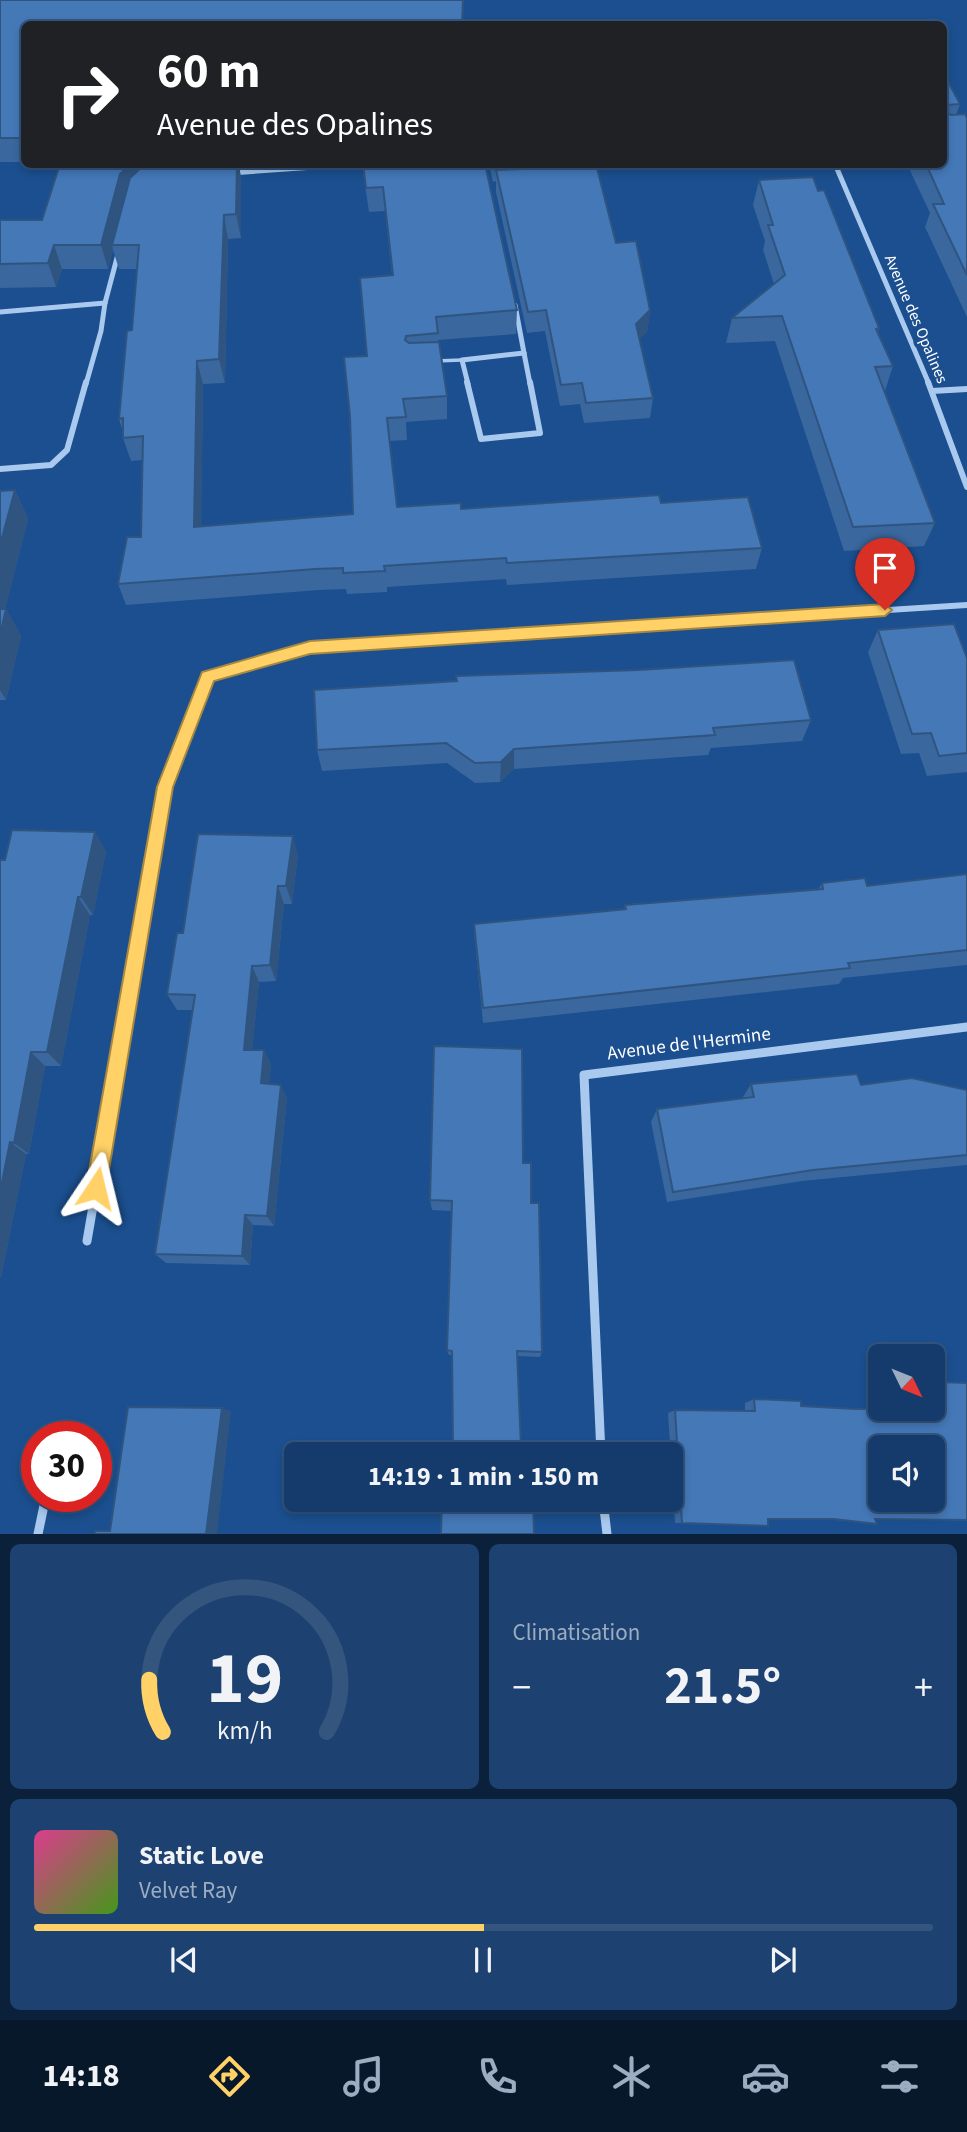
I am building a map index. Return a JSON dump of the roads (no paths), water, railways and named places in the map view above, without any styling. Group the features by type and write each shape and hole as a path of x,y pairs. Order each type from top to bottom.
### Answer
{"street":[{"path":"222,174 303,168"},
{"name":"Avenue des Opalines","path":"837,168 932,391 967,486"},
{"path":"0,469 51,465 67,450 101,331 105,303 119,251"},
{"path":"514,302 526,352 540,433 481,439 462,360 526,352"},
{"path":"0,312 105,303"},
{"path":"932,391 967,389"},
{"path":"87,1241 165,787 208,676 310,648 967,605"},
{"name":"Avenue de l'Hermine","path":"600,1442 584,1075 967,1027"},
{"path":"38,1534 43,1512"},
{"path":"604,1512 607,1534"}],"lane":[{"path":"424,362 462,360"}]}
